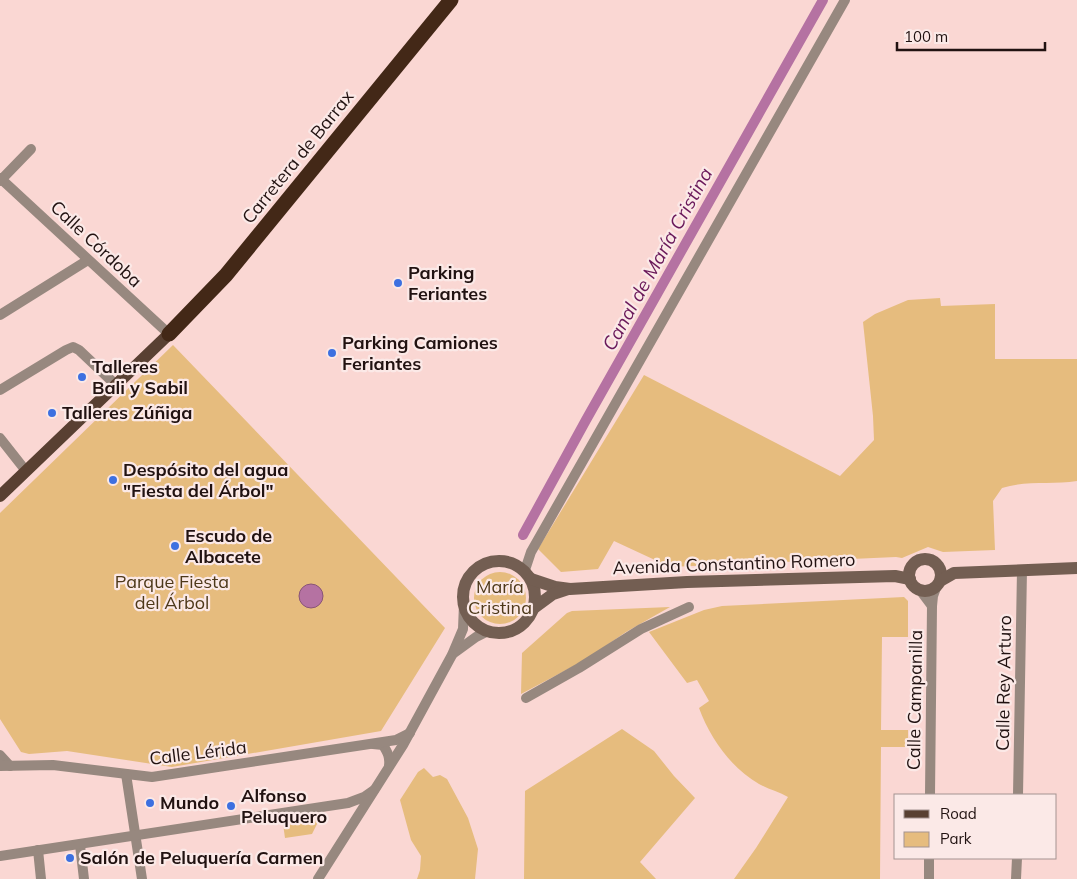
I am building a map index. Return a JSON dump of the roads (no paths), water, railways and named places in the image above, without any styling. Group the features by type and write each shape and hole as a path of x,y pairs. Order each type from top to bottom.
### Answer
{"highway":[{"name":"Carretera de Barrax","path":"169,334 226,275 451,0"}],"main road":[{"path":"0,496 117,386 169,334"}],"street":[{"path":"528,575 531,552 845,0"},
{"path":"1,179 31,149"},
{"name":"Calle Córdoba","path":"1,179 169,334"},
{"path":"0,316 88,260"},
{"path":"0,390 73,347 79,350 117,386"},
{"path":"0,438 26,471"},
{"path":"938,583 941,572 939,567 936,563 926,558 916,562 907,575 915,587 920,590 931,590 954,573"},
{"path":"318,879 388,770 452,655 463,629 463,593 466,582 473,572 482,565 493,561 515,564 528,575 536,593 534,608 524,623 504,633 488,631 477,626 471,620 464,604"},
{"path":"939,567 954,573 1077,568"},
{"name":"Calle Rey Arturo","path":"1018,794 1022,570"},
{"name":"Avenida Constantino Romero","path":"528,575 555,587 570,589 688,582 907,575"},
{"name":"Calle Campanilla","path":"930,794 932,606 933,596 938,583"},
{"name":"Avenida Constantino Romero","path":"534,608 553,594 570,589"},
{"name":"Calle Campanilla","path":"920,590 932,606"},
{"path":"526,698 641,630 689,608"},
{"path":"452,655 476,637 488,631"},
{"name":"Calle Lérida","path":"5,766 53,765 152,777 396,740 410,733"},
{"path":"370,743 383,745 390,755 388,770"},
{"path":"0,755 5,766"},
{"path":"126,774 142,879"},
{"path":"0,856 348,803 374,790"},
{"path":"348,803 352,808 353,823"},
{"path":"80,845 84,879"},
{"path":"38,850 40,879"},
{"path":"929,859 929,879"},
{"path":"1016,859 1016,879"}],"waterway":[{"name":"Canal de María Cristina","path":"523,535 823,0"}],"place":[{"name":"Parking Feriantes","path":"398,283"},
{"name":"Parking Camiones Feriantes","path":"332,353"},
{"name":"Talleres Bali y Sabil","path":"82,377"},
{"name":"Talleres Zúñiga","path":"52,413"},
{"name":"Despósito del agua \"Fiesta del Árbol\"","path":"113,480"},
{"name":"Escudo de Albacete","path":"175,546"},
{"name":"Mundo","path":"150,803"},
{"name":"Alfonso Peluquero","path":"231,806"},
{"name":"Salón de Peluquería Carmen","path":"70,858"}],"park label":[{"name":"Parque Fiesta del Árbol","path":"172,592"},
{"name":"María Cristina","path":"500,597"}]}
